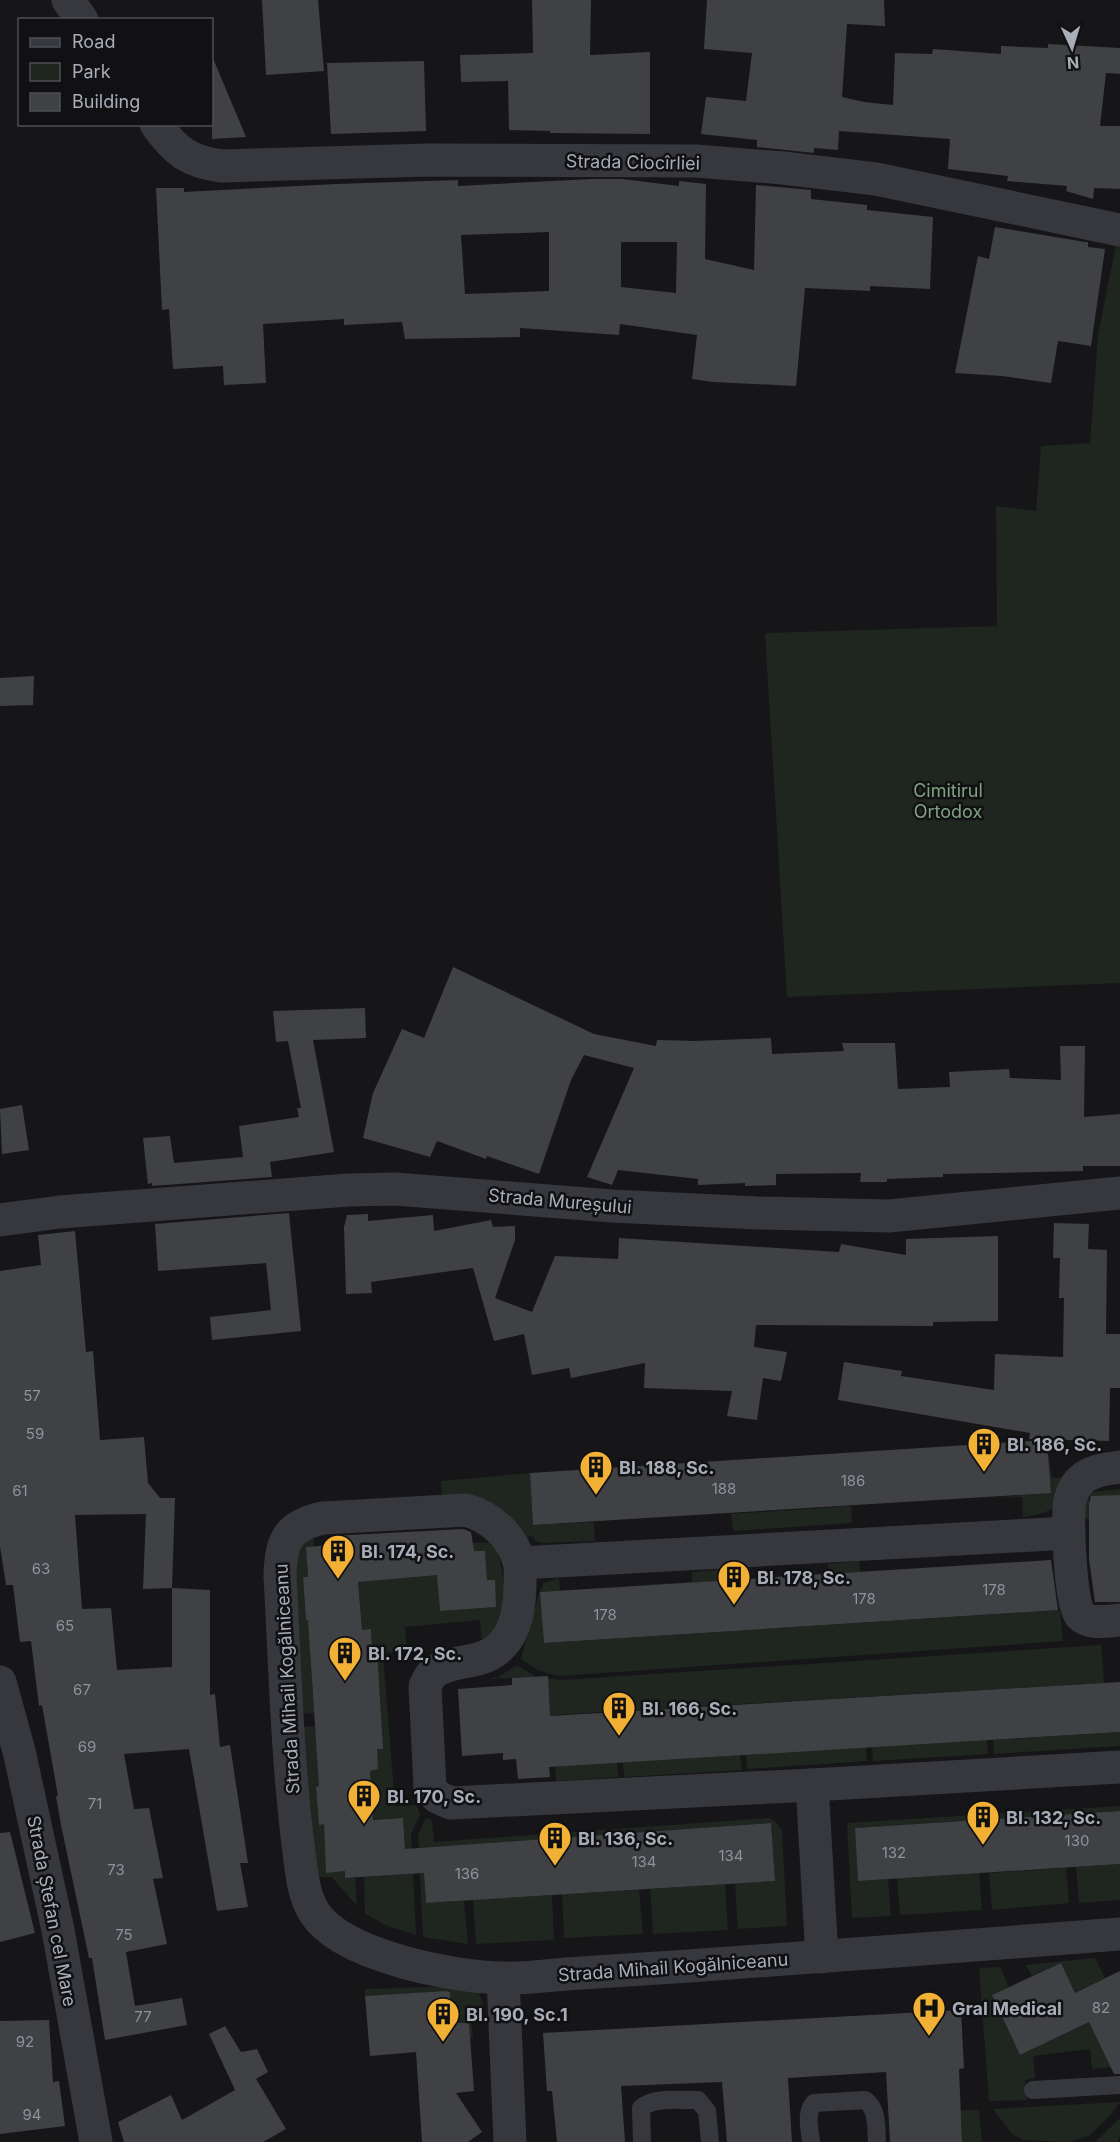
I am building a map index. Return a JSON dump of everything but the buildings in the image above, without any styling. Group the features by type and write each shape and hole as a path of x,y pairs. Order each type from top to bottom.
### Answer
{"street":[{"path":"68,0 81,18"},
{"name":"Strada Ciocîrliei","path":"157,126 183,155 201,164 222,166 429,160 696,161 876,179 1120,230"},
{"name":"Strada Mureșului","path":"0,1220 60,1212 348,1190 395,1189 612,1206 758,1214 889,1216 1120,1193"},
{"path":"1120,1467 1092,1473 1081,1480 1070,1502 1069,1533 1074,1605 1080,1615 1088,1620 1120,1620"},
{"name":"Strada Mihail Kogălniceanu","path":"1120,1767 451,1803 437,1797 430,1787 425,1686 431,1674 443,1668 484,1659 500,1648 514,1628 520,1605 520,1563 511,1545 500,1529 488,1518 466,1510 323,1518 307,1521 290,1533 281,1553 280,1576 294,1809 302,1871 310,1906 316,1916 327,1926 347,1939 381,1955 450,1972 503,1978 1120,1934"},
{"path":"520,1563 1069,1533"},
{"name":"Strada Ștefan cel Mare","path":"0,1682 19,1751 58,1930 96,2142"},
{"path":"812,1785 822,1957"},
{"path":"503,1978 510,2142"}],"lane":[{"path":"1033,2090 1120,2085"},
{"path":"642,2142 641,2109 646,2104 658,2101 698,2100 707,2111 710,2142"},
{"path":"811,2142 809,2117 810,2108 814,2103 865,2100 871,2104 874,2111 877,2142"}],"green space":[{"name":"Cimitirul Ortodox","path":"1117,239 1120,240 1120,983 787,997 765,633 997,626 996,506 1036,511 1041,446 1090,443 1098,335"},
{"path":"1048,1453 1052,1478 1074,1477 1056,1506 1043,1513 1023,1517 1022,1497 990,1498 1051,1493"},
{"path":"530,1473 533,1525 594,1522 595,1541 544,1543 538,1542 530,1535 525,1541 442,1499 441,1481"},
{"path":"1120,1489 1120,1495 1089,1497 1090,1519 1082,1519 1082,1505 1091,1492"},
{"path":"851,1506 852,1523 733,1531 731,1514"},
{"path":"313,1531 314,1546 306,1547 308,1577 303,1577 306,1620 311,1620 310,1651 314,1713 302,1714 294,1564 298,1547"},
{"path":"495,1542 504,1596 498,1622 492,1634 482,1644 480,1620 405,1627 407,1651 383,1653 395,1806 417,1805 420,1815 411,1834 416,1935 388,1926 365,1914 364,1877 407,1874 403,1818 361,1820 360,1811 372,1810 370,1771 377,1651 372,1651 371,1629 362,1630 358,1582 437,1565 440,1611 495,1607 495,1580 487,1580 485,1551 472,1551 472,1543"},
{"path":"859,1561 860,1572 738,1580 828,1573 828,1564"},
{"path":"728,1569 728,1581 609,1587 692,1582 692,1572"},
{"path":"559,1578 560,1590 599,1589 541,1592 544,1643 1060,1610 1063,1641 560,1676 539,1670 521,1659 540,1591 544,1583"},
{"path":"1101,1645 1104,1683 553,1715 556,1766 617,1762 618,1777 556,1781 554,1751 532,1677 488,1679 498,1677 517,1665 536,1677 561,1680"},
{"path":"315,1726 321,1786 316,1787 319,1824 324,1824 326,1872 345,1871 346,1878 355,1878 357,1906 332,1877 317,1877 303,1727"},
{"path":"1120,1732 1120,1746 994,1754 993,1740"},
{"path":"987,1740 988,1754 873,1761 872,1747"},
{"path":"866,1747 867,1761 747,1769 746,1754"},
{"path":"740,1755 742,1770 624,1777 623,1762"},
{"path":"1120,1806 1120,1811 855,1828 858,1881 888,1879 891,1916 852,1918 847,1823"},
{"path":"426,1818 432,1820 434,1842 769,1818 776,1822 782,1830 787,1926 738,1929 735,1883 775,1881 771,1823 423,1848 426,1903 464,1901 468,1944 423,1937 418,1835"},
{"path":"1120,1864 1120,1900 1079,1903 1076,1867"},
{"path":"1066,1868 1069,1903 992,1910 989,1873"},
{"path":"979,1873 982,1910 900,1915 897,1878"},
{"path":"725,1884 728,1930 653,1934 650,1889"},
{"path":"639,1890 643,1934 564,1938 562,1894"},
{"path":"552,1895 554,1940 476,1944 473,1900"},
{"path":"1095,1958 1105,1978 1075,1993 1061,1963 1032,1976 1026,1965"},
{"path":"1000,1967 1009,1987 992,1995 1020,2055 1089,2022 1115,2067 1092,2069 1090,2049 1033,2056 1035,2078 1025,2080 1027,2100 989,2101 979,1968"},
{"path":"464,1986 479,1993 484,2006 470,2007 473,2038 470,2038 469,2023 453,2023 450,1991 365,1996 365,1989"},
{"path":"1120,2102 1089,2136 1068,2142 1023,2140 1012,2134 993,2109"},
{"path":"961,2110 979,2110 982,2142 962,2142"},
{"path":"1120,2118 1118,2142 1095,2142"}],"place":[{"name":"Bl. 186, Sc.","path":"984,1473"},
{"name":"Bl. 188, Sc.","path":"596,1496"},
{"name":"Bl. 174, Sc.","path":"338,1580"},
{"name":"Bl. 178, Sc.","path":"734,1606"},
{"name":"Bl. 172, Sc.","path":"345,1682"},
{"name":"Bl. 166, Sc.","path":"619,1737"},
{"name":"Bl. 170, Sc.","path":"364,1825"},
{"name":"Bl. 132, Sc.","path":"983,1846"},
{"name":"Bl. 136, Sc.","path":"555,1867"},
{"name":"Gral Medical","path":"929,2037"},
{"name":"Bl. 190, Sc.1","path":"443,2043"}]}
